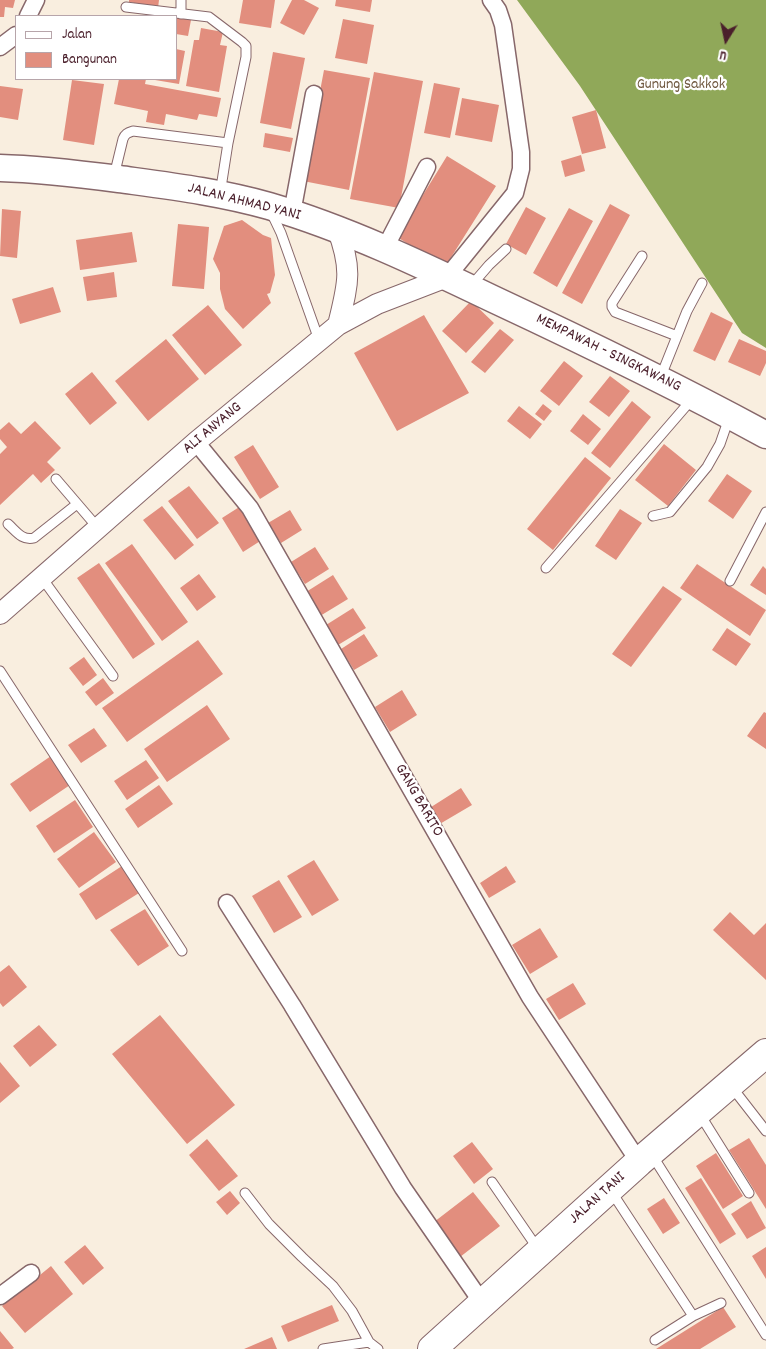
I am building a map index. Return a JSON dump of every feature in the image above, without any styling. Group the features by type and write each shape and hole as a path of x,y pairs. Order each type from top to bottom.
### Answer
{"highway":[{"name":"JALAN TANI","path":"432,1349 645,1157 766,1053"}],"main road":[{"name":"JALAN AHMAD YANI","path":"0,168 75,174 220,194 337,228 458,282"},
{"name":"MEMPAWAH - SINGKAWANG","path":"458,282 695,396 766,435"}],"street":[{"path":"28,15 36,0"},
{"path":"458,282 514,193 521,170 521,152 503,25 498,10 491,0"},
{"path":"0,47 15,36"},
{"path":"280,210 314,94"},
{"path":"385,248 427,167"},
{"path":"337,228 345,250 348,268 347,285 338,326"},
{"name":"ALI ANYANG","path":"0,614 196,442 338,326 377,304 458,282"},
{"name":"GANG BARITO","path":"196,442 250,508 530,997 645,1157"},
{"path":"227,903 297,1013 403,1188 483,1304"},
{"path":"0,1296 31,1273"}],"lane":[{"path":"181,14 182,0"},
{"path":"126,7 210,17 246,46 246,57 228,143 220,194"},
{"path":"114,179 124,135 128,132 133,131 228,143"},
{"path":"280,210 281,234 319,340"},
{"path":"458,282 489,265 506,249"},
{"path":"642,256 612,303 612,307 615,312 677,336"},
{"path":"660,379 687,311 702,283"},
{"path":"546,568 695,396"},
{"path":"653,516 670,512 707,467 720,444 730,416"},
{"path":"56,479 98,529"},
{"path":"8,524 28,540 34,538 77,504"},
{"path":"730,581 766,512"},
{"path":"42,578 113,676"},
{"path":"0,672 182,951"},
{"path":"730,1084 766,1131"},
{"path":"698,1111 749,1193"},
{"path":"645,1157 766,1335"},
{"path":"492,1182 540,1252"},
{"path":"610,1189 693,1316"},
{"path":"245,1193 269,1224 333,1286 352,1311 370,1342 378,1349"},
{"path":"655,1340 693,1316 720,1303"},
{"path":"323,1349 370,1342"}],"green space":[{"name":"Gunung Sakkok","path":"517,0 766,0 766,348 742,333 580,86"}],"building":[{"path":"0,0 15,0 13,8 5,7 4,17 0,17"},
{"path":"129,0 159,0 158,8 129,2"},
{"path":"243,0 275,0 271,28 239,23"},
{"path":"292,0 304,0 319,8 304,35 280,23"},
{"path":"336,0 372,0 370,12 335,6"},
{"path":"178,17 191,20 188,36 178,34"},
{"path":"343,19 374,25 367,64 335,58"},
{"path":"201,28 223,32 220,45 227,46 219,92 186,86 194,40 199,40"},
{"path":"178,49 185,51 179,84 155,80 178,80"},
{"path":"273,52 305,58 291,129 260,123"},
{"path":"324,70 370,78 349,190 303,181"},
{"path":"374,72 423,81 399,208 350,199"},
{"path":"72,80 104,84 94,145 63,140"},
{"path":"119,80 146,80 145,84 221,98 217,117 199,114 197,120 166,114 164,125 146,122 148,111 114,104"},
{"path":"434,83 460,88 450,138 424,133"},
{"path":"0,86 23,89 18,120 0,117"},
{"path":"462,98 499,105 492,142 455,135"},
{"path":"596,110 606,148 582,154 572,117"},
{"path":"265,133 293,138 290,152 263,147"},
{"path":"581,155 585,171 565,177 561,161"},
{"path":"447,156 496,186 445,267 397,237"},
{"path":"610,204 630,215 582,304 562,293"},
{"path":"526,207 546,218 526,255 506,244"},
{"path":"569,208 593,221 557,287 533,273"},
{"path":"2,209 21,211 17,258 0,256"},
{"path":"242,220 263,235 271,238 275,275 270,293 267,294 271,303 243,329 225,309 220,289 220,273 213,259 224,226"},
{"path":"178,224 209,227 204,289 172,286"},
{"path":"132,232 137,262 80,270 76,240"},
{"path":"114,272 117,297 87,301 83,277"},
{"path":"53,287 61,312 20,324 12,299"},
{"path":"471,301 494,323 466,353 442,331"},
{"path":"208,305 242,345 205,375 172,335"},
{"path":"711,312 733,323 715,361 693,351"},
{"path":"424,315 469,393 397,431 354,353"},
{"path":"500,329 514,340 485,373 471,362"},
{"path":"166,339 199,379 148,421 115,381"},
{"path":"739,339 766,351 766,363 760,376 728,362"},
{"path":"564,361 583,376 559,406 540,391"},
{"path":"92,372 117,403 90,425 65,394"},
{"path":"610,376 630,391 609,417 589,402"},
{"path":"632,401 651,417 610,468 591,453"},
{"path":"543,404 552,411 544,421 535,414"},
{"path":"519,406 542,424 530,439 507,421"},
{"path":"583,414 601,429 588,445 570,431"},
{"path":"35,421 61,448 47,462 55,470 41,483 33,474 0,505 0,454 7,447 0,439 0,430 9,422 21,434"},
{"path":"664,444 696,470 668,506 635,480"},
{"path":"253,445 279,487 260,499 234,457"},
{"path":"585,457 611,478 553,550 527,529"},
{"path":"727,474 752,491 733,519 708,501"},
{"path":"189,486 219,523 197,539 168,501"},
{"path":"244,504 265,538 243,552 222,518"},
{"path":"162,506 194,545 175,560 143,520"},
{"path":"620,509 642,523 616,560 595,546"},
{"path":"290,510 302,530 281,543 268,523"},
{"path":"132,544 188,622 162,641 105,563"},
{"path":"315,547 329,569 305,584 291,562"},
{"path":"99,563 155,644 133,659 77,578"},
{"path":"697,564 766,610 750,636 680,588"},
{"path":"763,566 766,569 766,595 750,585"},
{"path":"199,574 216,597 197,611 180,588"},
{"path":"333,575 348,599 320,616 306,592"},
{"path":"663,586 682,599 631,667 612,654"},
{"path":"353,608 366,628 338,645 326,625"},
{"path":"727,628 751,644 736,666 712,650"},
{"path":"364,634 378,656 354,670 341,649"},
{"path":"198,640 223,674 127,742 102,708"},
{"path":"84,657 97,675 83,686 69,668"},
{"path":"103,678 114,693 96,706 85,692"},
{"path":"402,690 417,715 390,732 375,707"},
{"path":"207,705 230,739 167,782 144,749"},
{"path":"764,712 766,713 766,749 747,736"},
{"path":"94,728 107,746 81,763 68,745"},
{"path":"51,756 70,785 30,812 10,784"},
{"path":"146,760 159,778 127,800 114,781"},
{"path":"159,785 173,804 138,828 125,809"},
{"path":"461,788 472,805 438,825 428,809"},
{"path":"75,800 93,827 54,853 36,826"},
{"path":"94,832 116,862 79,888 57,859"},
{"path":"314,860 339,900 312,916 287,876"},
{"path":"122,866 139,893 96,920 79,894"},
{"path":"506,866 516,882 489,898 480,883"},
{"path":"279,880 302,917 274,933 252,896"},
{"path":"145,909 169,946 138,966 110,930"},
{"path":"730,912 754,935 766,923 766,980 713,930"},
{"path":"540,928 558,957 530,974 512,945"},
{"path":"9,965 27,987 3,1007 0,1003 0,972"},
{"path":"573,983 586,1004 559,1020 546,999"},
{"path":"160,1015 235,1105 187,1144 112,1054"},
{"path":"39,1025 57,1045 30,1067 13,1046"},
{"path":"0,1062 20,1086 0,1103"},
{"path":"749,1138 766,1165 766,1209 729,1150"},
{"path":"207,1139 238,1176 219,1191 189,1155"},
{"path":"472,1142 493,1169 474,1184 453,1156"},
{"path":"716,1153 743,1196 723,1209 696,1166"},
{"path":"701,1178 736,1234 720,1244 685,1188"},
{"path":"230,1191 240,1203 227,1215 216,1202"},
{"path":"473,1192 500,1226 460,1257 434,1222"},
{"path":"664,1198 680,1223 663,1234 647,1209"},
{"path":"751,1201 766,1228 747,1239 731,1214"},
{"path":"85,1245 104,1268 83,1285 64,1262"},
{"path":"766,1247 766,1279 752,1256"},
{"path":"51,1266 73,1294 25,1333 2,1306"},
{"path":"332,1305 339,1321 288,1342 281,1326"},
{"path":"723,1307 736,1327 700,1349 656,1349"},
{"path":"0,1331 14,1348 0,1349"},
{"path":"272,1337 277,1349 244,1349"}]}
